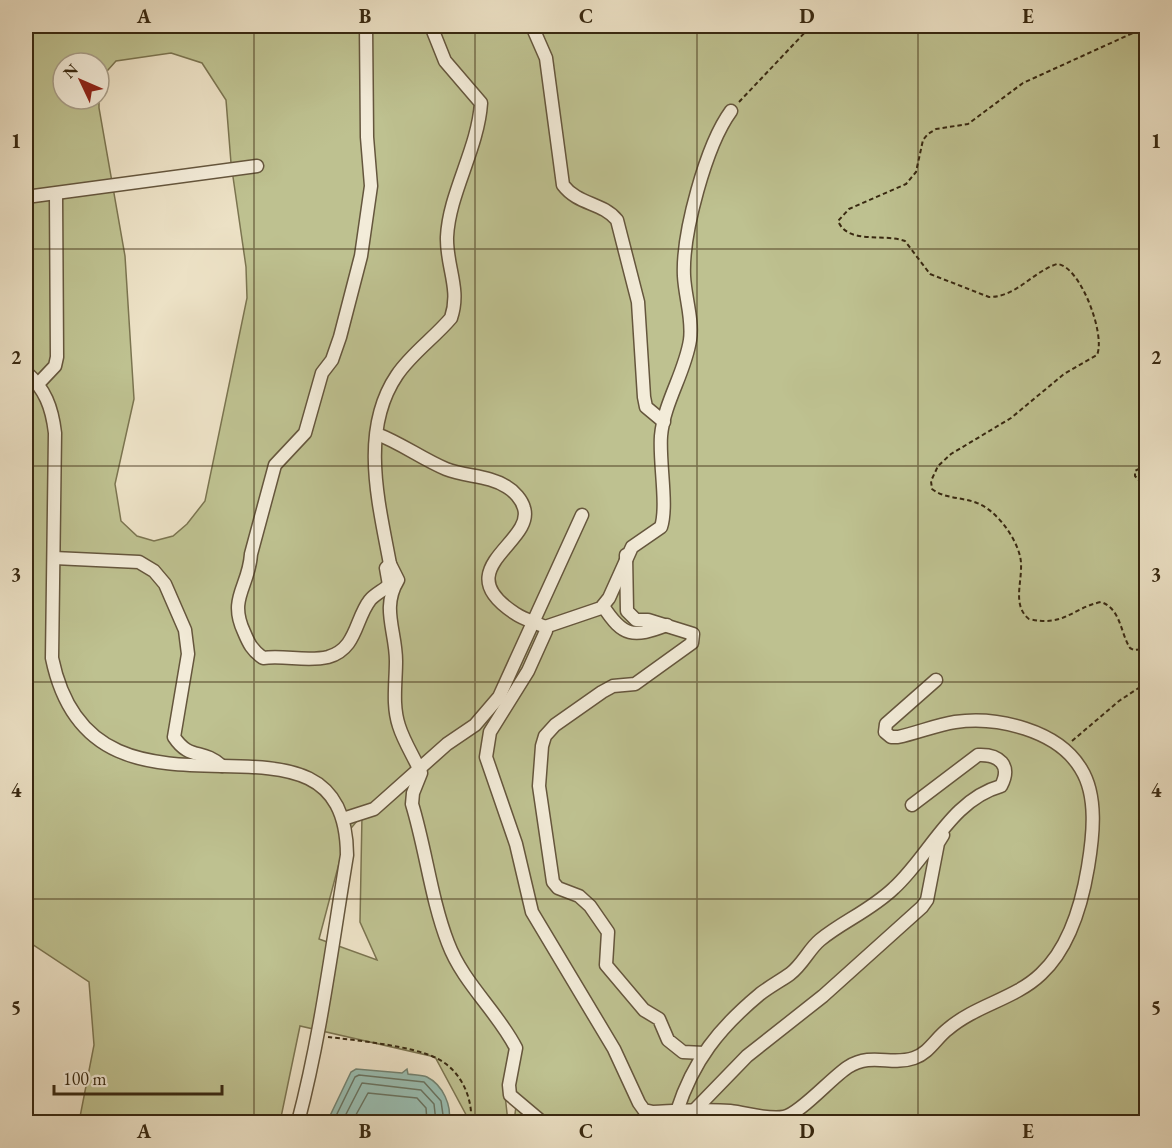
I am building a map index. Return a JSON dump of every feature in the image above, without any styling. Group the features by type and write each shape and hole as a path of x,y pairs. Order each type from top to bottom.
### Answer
{"street":[{"path":"366,26 367,137 371,186 361,256 340,337 332,360 322,372 305,433 275,465 251,555 250,567 236,610 251,650 263,658 276,656 325,658 336,654 354,636 370,600 391,586"},
{"path":"431,26 445,61 481,103 480,124 447,236 449,261 456,287 455,306 451,318 398,374 387,391 377,434 374,479 390,564 386,568 391,586 390,622 396,659 394,698 399,726 421,773 412,793 412,804 448,944 472,987 516,1048 508,1084 510,1095 542,1122"},
{"path":"531,26 546,58 563,185 577,200 610,212 617,220 638,302 646,407 664,422"},
{"path":"603,606 626,555 632,547 657,532 663,521 660,469 664,422 687,356 691,331 684,276 688,227 708,160 724,120 731,111"},
{"path":"26,197 257,166"},
{"path":"38,384 55,366 57,357 56,194"},
{"path":"26,372 38,384 52,413 55,433 52,658 57,681 76,718 101,743 129,757 164,765 266,766 304,776 314,780 328,794 343,819 347,833 347,855 324,989 319,1036 298,1122"},
{"path":"377,434 447,469 468,476 492,480 508,487 517,496 524,508 525,519 491,565 488,578 493,591 503,604 525,619 539,624 603,606"},
{"path":"343,819 374,809 447,744 475,725 499,697 539,624 582,515"},
{"path":"626,555 627,611 630,617 693,634 692,643 635,684 613,686 602,692 565,716 545,736 539,762 540,795 553,882 558,888 579,896 590,906 591,912 608,932 606,965 644,1010 658,1019 668,1040 683,1052 704,1053"},
{"path":"54,558 139,562 154,572 165,584 185,630 188,654 174,737 182,748 192,753 210,756 222,766"},
{"path":"603,606 617,626 629,634 650,632 667,626"},
{"path":"539,624 544,638 528,671 490,732 486,757 490,776 516,844 532,912 614,1049 639,1103 644,1110 653,1112 728,1111 775,1117 792,1114 848,1067 875,1057 913,1059 925,1053 948,1029 969,1015 1023,989 1043,972 1065,940 1086,880 1091,846 1089,790 1082,769 1063,749 1024,728 988,721 955,722 898,737 891,737 885,732 886,724 936,680"},
{"path":"676,1111 692,1070 704,1053 751,1002 806,959 820,940 869,910 892,890 912,871 943,830 969,802 1001,786 1006,770 1004,762 997,756 978,755 912,805"},
{"path":"683,1122 747,1056 823,996 922,907 927,900 943,830"}],"path":[{"path":"731,111 811,26"},
{"path":"1146,27 1023,83 968,124 936,129 923,140 916,172 906,184 849,209 837,220 841,229 853,235 905,241 930,274 989,297 999,297 1013,292 1057,264 1063,264 1072,271 1097,321 1101,341 1097,355 1064,374 1011,418 951,454 938,466 931,482 932,489 938,493 977,503 987,508 1004,525 1020,556 1018,597 1022,610 1029,619 1047,621 1061,619 1101,602 1107,604 1118,618 1130,648 1146,649"},
{"path":"1146,465 1135,471 1135,476 1146,488"},
{"path":"1063,749 1119,701 1146,683"},
{"path":"319,1036 368,1042 435,1057 448,1065 467,1091 472,1108 471,1122"}],"green space":[{"path":"26,26 1146,26 1146,1122 514,1122 516,1106 505,1095 508,1122 470,1122 435,1057 300,1026 280,1122 79,1122 94,1045 89,982 26,940","holes":["51,51 111,51 111,67 116,61 171,53 202,63 226,100 231,163 246,267 247,298 205,501 187,524 173,536 154,541 137,536 121,521 115,484 134,399 125,256 100,111 51,111","362,815 360,922 377,960 319,939 347,833"]}],"water":[{"path":"356,1069 402,1073 407,1069 408,1074 427,1077 438,1085 445,1096 449,1109 449,1122 327,1122 351,1072"}]}
